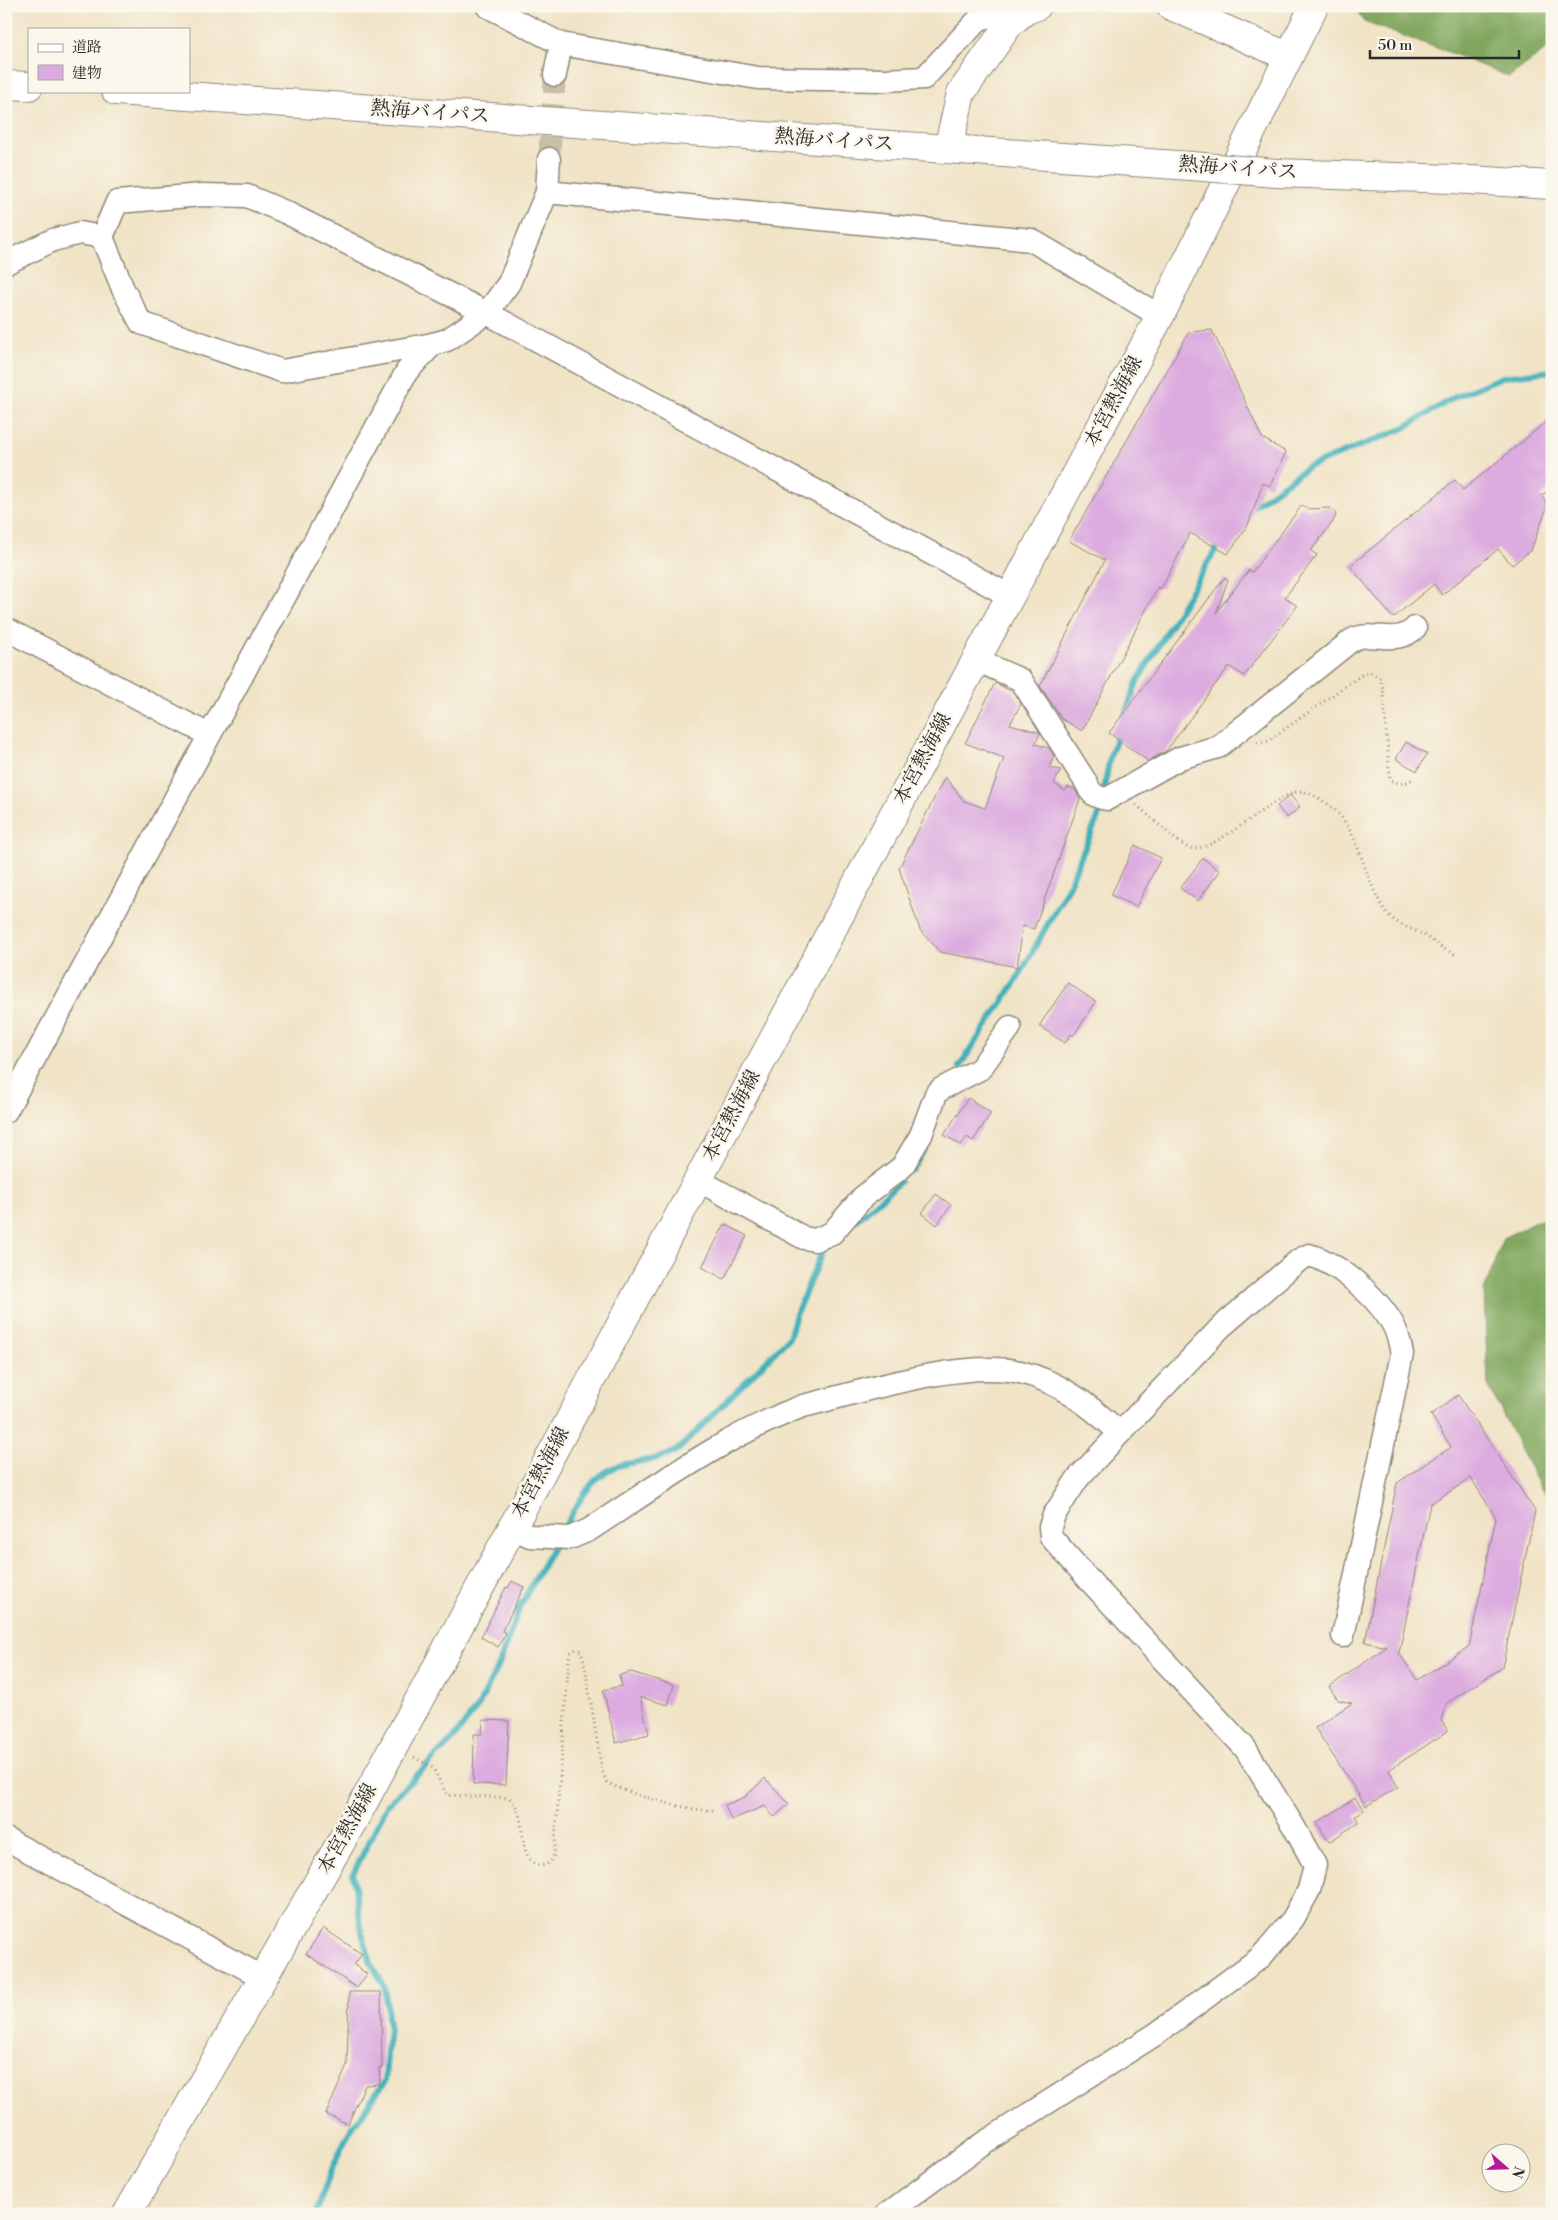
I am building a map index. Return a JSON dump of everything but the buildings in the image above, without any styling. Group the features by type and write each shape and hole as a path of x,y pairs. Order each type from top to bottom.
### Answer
{"main road":[{"path":"948,149 961,93 1010,23 1026,10 1037,6"},
{"path":"1171,6 1287,56"},
{"name":"本宮熱海線","path":"127,2214 264,1978 392,1750 512,1528 1160,316 1287,56 1314,6"},
{"path":"6,85 28,86"},
{"name":"熱海バイパス","path":"130,92 1191,166 1277,174 1453,178 1552,185"}],"street":[{"path":"487,6 561,44 758,78 884,80 924,78 978,20 992,16 1010,23"},
{"path":"555,75 561,44"},
{"path":"549,159 547,192 509,283 487,313 448,340 434,344 282,371 141,323 123,289 102,237 117,202 202,195 247,196 285,212 487,313 1010,596"},
{"path":"547,192 1031,240 1160,316"},
{"path":"6,264 53,240 80,233 102,237"},
{"path":"6,1111 407,371 434,344"},
{"path":"976,660 1021,680 1094,796 1107,798 1118,790 1180,758 1218,747 1352,640 1361,636 1400,638 1415,628"},
{"path":"6,629 209,734"},
{"path":"698,1180 804,1238 815,1240 826,1237 863,1196 902,1166 921,1135 936,1094 941,1089 980,1068 1010,1027"},
{"path":"887,2214 982,2144 1156,2034 1261,1957 1293,1919 1313,1880 1315,1865 1294,1827 1244,1748 1051,1537 1050,1527 1054,1515 1078,1478 1220,1327 1299,1260 1309,1255 1334,1265 1379,1304 1395,1329 1402,1354 1343,1636"},
{"path":"512,1528 530,1536 570,1538 589,1530 710,1451 782,1414 803,1406 955,1371 1006,1370 1038,1378 1058,1387 1092,1407 1120,1433"},
{"path":"6,1838 264,1978"}],"path":[{"path":"1227,740 1239,744 1268,742 1364,673 1371,673 1380,678 1383,688 1390,779 1396,783 1406,783 1414,779"},
{"path":"1118,790 1190,848 1206,845 1240,826 1290,793 1304,791 1329,804 1339,813 1350,828 1377,894 1388,915 1396,922 1424,935 1439,947 1457,955"},
{"path":"392,1750 429,1764 438,1775 447,1795 509,1798 516,1807 528,1856 535,1865 542,1866 548,1863 554,1855 569,1658 570,1653 576,1649 581,1651 584,1661 602,1771 607,1782 680,1807 702,1811 714,1810"}],"green space":[{"path":"1353,6 1552,6 1552,45 1509,77 1454,54 1364,22"},
{"path":"1552,1218 1552,1502 1541,1489 1488,1385 1484,1291 1503,1238 1538,1221"}],"waterway":[{"path":"1250,509 1308,467 1402,429 1455,397 1502,377 1552,371"},
{"path":"1125,715 1137,682 1220,542"},
{"path":"959,1067 1018,978 1068,887 1099,815 1110,757 1119,731"},
{"path":"912,1170 925,1149"},
{"path":"857,1220 900,1182"},
{"path":"561,1533 586,1491 603,1474 613,1468 660,1457 680,1448 789,1338 796,1314 823,1250 830,1243"},
{"path":"316,2214 330,2173 348,2134 385,2081 389,2026 384,1985 371,1963 362,1933 353,1874 387,1805 453,1739 479,1705 499,1665 520,1606 556,1542"}],"tunnel":[{"path":"549,159 555,75"}]}
